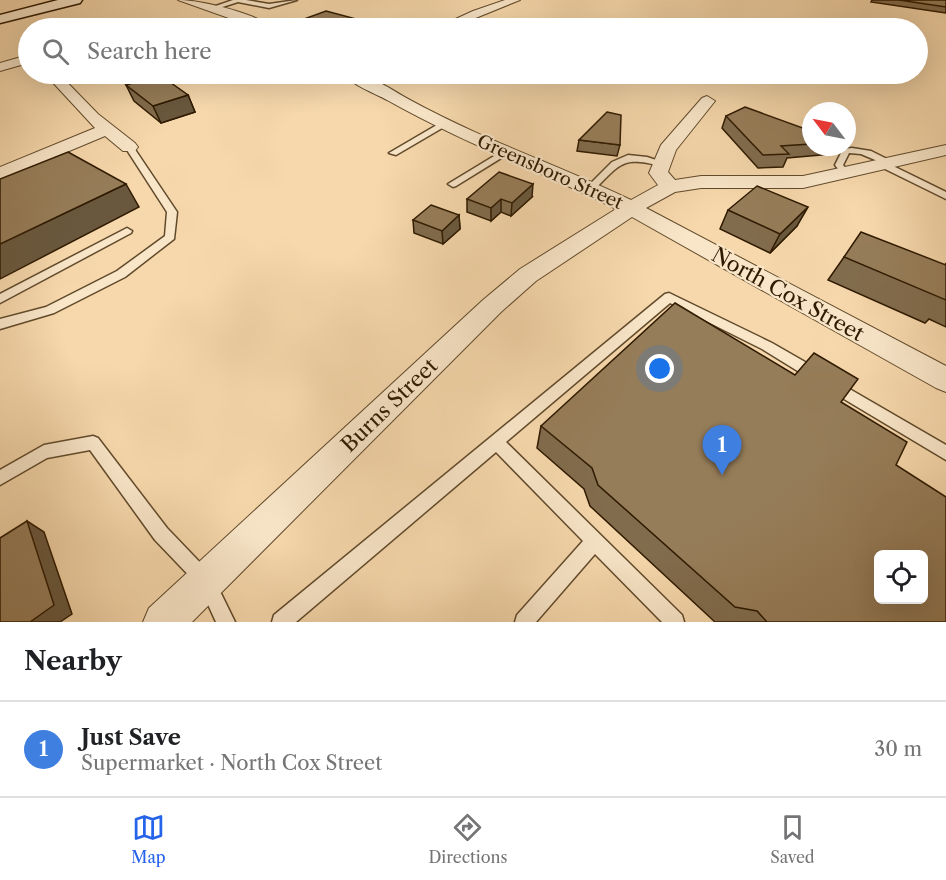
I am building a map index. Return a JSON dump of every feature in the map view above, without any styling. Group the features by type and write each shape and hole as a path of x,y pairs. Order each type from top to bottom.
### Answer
{"main road":[{"path":"0,19 75,0"}],"street":[{"path":"183,0 240,18"},
{"path":"465,18 515,0"},
{"path":"0,67 18,61"},
{"path":"62,84 106,129 129,147"},
{"name":"Greensboro Street","path":"370,84 445,124 631,208 670,187 701,182 803,182 942,151"},
{"path":"670,187 658,173 667,149 707,101"},
{"path":"0,174 106,129"},
{"name":"North Cox Street","path":"631,208 946,380"},
{"name":"Burns Street","path":"163,622 492,306 528,275 631,208"}],"lane":[{"path":"216,9 238,0 269,6 294,0"},
{"path":"216,9 245,2"},
{"path":"393,153 445,124"},
{"path":"0,324 50,310 121,274 170,237 172,212 129,147"},
{"path":"453,184 507,152"},
{"path":"591,188 623,158 635,157 661,164"},
{"path":"885,164 946,196"},
{"path":"0,298 127,231"},
{"path":"280,622 669,297 767,346 946,453"},
{"path":"496,442 675,622"},
{"path":"0,478 44,452 93,443 161,534 206,581 226,622"},
{"path":"524,622 594,541"}],"building":[{"path":"899,0 946,0 946,7"},
{"path":"326,11 352,18 307,18"},
{"path":"173,84 188,95 153,106 126,85"},
{"path":"745,107 802,128 802,145 781,146 789,154 763,155 726,116"},
{"path":"607,112 621,115 620,145 579,140"},
{"path":"68,152 126,184 0,244 0,179"},
{"path":"499,172 533,184 512,203 501,199 491,208 467,199"},
{"path":"757,186 808,207 780,234 728,210"},
{"path":"431,205 459,215 442,231 413,220"},
{"path":"861,232 946,265 946,300 844,257"},
{"path":"675,303 795,375 814,353 858,379 841,402 907,442 896,465 946,497 946,622 767,622 757,611 735,607 598,485 592,468 541,426"},
{"path":"27,521 54,605 30,622 0,622 0,538"}],"place":[{"name":"Just Save","path":"722,475"}]}
